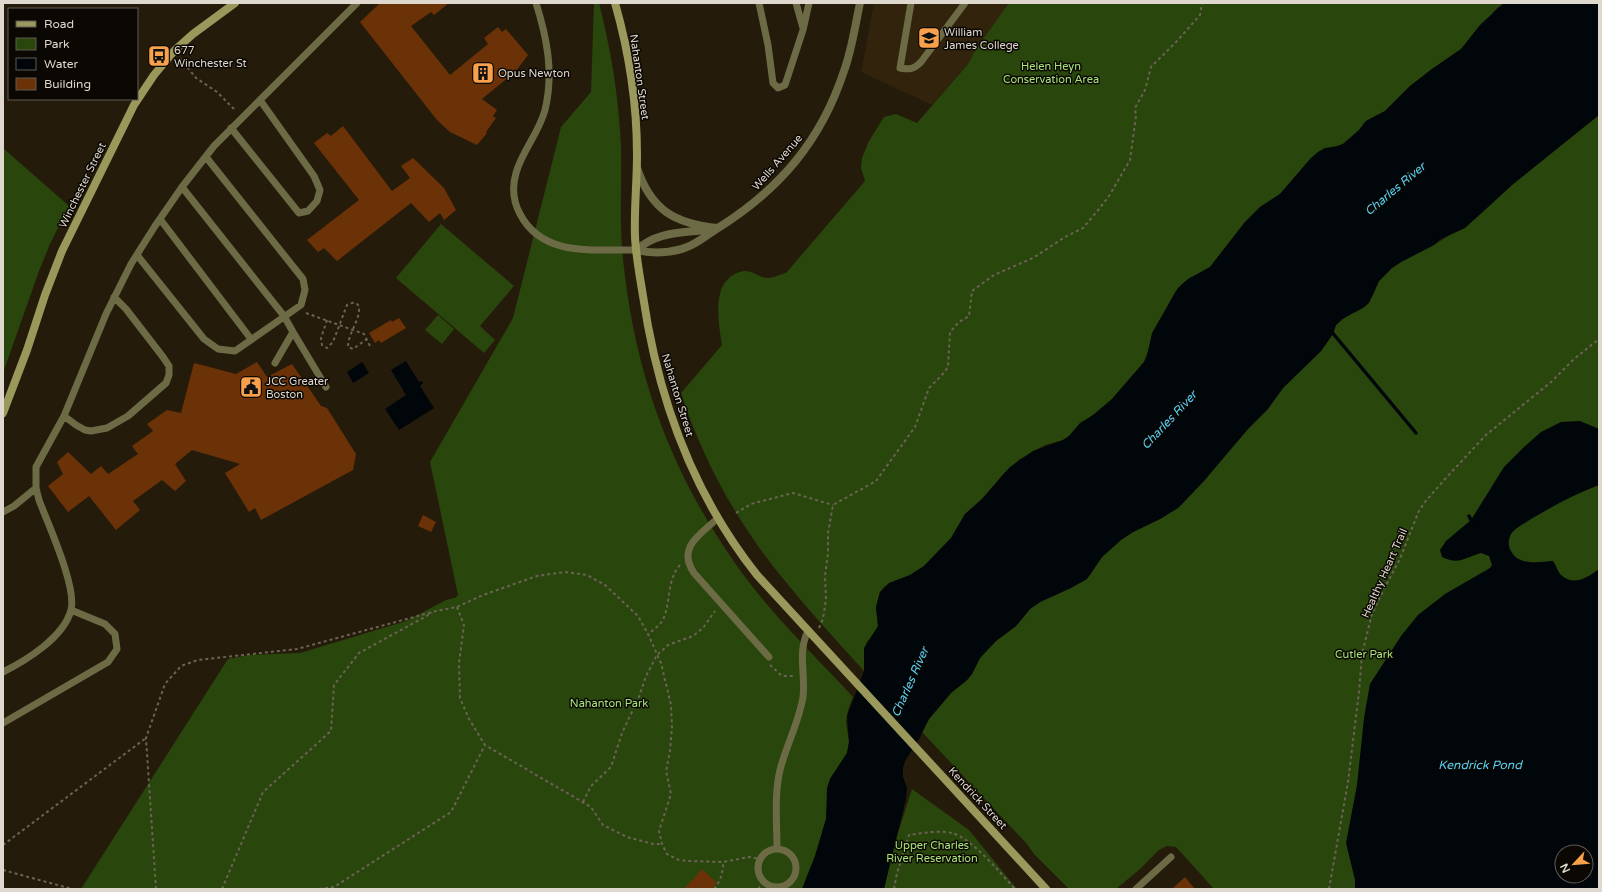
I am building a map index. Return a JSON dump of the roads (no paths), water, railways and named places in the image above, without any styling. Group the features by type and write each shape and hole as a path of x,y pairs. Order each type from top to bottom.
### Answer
{"main road":[{"name":"Winchester Street","path":"138,99 154,75 175,50 193,34 235,3"},
{"name":"Nahanton Street","path":"615,3 632,80 637,167 635,217 637,250 646,316 667,404 687,461 700,489 717,519 753,570 814,639 893,723"},
{"name":"Winchester Street","path":"3,413 27,350 53,273 67,239 137,100"},
{"name":"Kendrick Street","path":"893,723 1046,889"}],"street":[{"name":"Wells Avenue","path":"637,250 655,253 682,249 692,244 742,212 764,195 796,161 814,136 833,101 851,47 860,3"},
{"path":"637,167 646,189 664,211 686,222 718,228"},
{"name":"Wells Avenue","path":"637,250 645,242 655,237 718,228"}],"lane":[{"path":"3,672 47,644 62,627 71,610 72,598 68,579 36,488 36,467 64,416 114,297 137,255 160,219 182,187 206,157 231,128 357,3"},
{"path":"536,3 547,46 549,87 542,118 516,171 513,189 516,206 522,218 534,232 553,245 575,249 637,250"},
{"path":"759,3 768,45 773,83 778,88 785,84 803,30 809,3"},
{"path":"796,3 803,30"},
{"path":"911,3 900,68 907,69 914,68 921,62 965,3"},
{"path":"231,128 299,213 308,211 317,201 320,190 314,176 260,100"},
{"path":"137,255 204,340 218,349 235,351 301,305 305,290 303,279 206,157"},
{"path":"182,187 284,316 326,387"},
{"path":"160,219 251,340"},
{"path":"64,416 85,430 91,431 107,428 128,416 166,383 170,375 169,366 163,357 126,309 114,297"},
{"path":"275,363 293,332"},
{"path":"3,512 14,506 36,488"},
{"path":"717,519 693,543 688,552 687,560 694,573 769,657"},
{"path":"3,723 108,662 116,650 115,634 105,624 71,610"},
{"path":"777,849 778,777 802,703 802,645 808,631"},
{"path":"777,849 788,853 795,862 796,868 793,879 784,888 773,887 764,882 759,871 761,859 770,850 777,849"},
{"path":"1136,889 1171,857"}],"water":[{"name":"Charles River","path":"1504,3 1599,3 1599,115 1512,185 1465,228 1441,239 1434,245 1392,268 1379,281 1369,303 1363,308 1342,319 1336,325 1333,334 1321,351 1283,388 1267,410 1248,429 1204,481 1178,508 1121,540 1102,557 1087,579 1040,602 1030,609 1016,626 996,641 980,658 972,674 967,680 951,693 929,719 919,739 905,761 903,777 907,788 906,799 884,889 802,889 815,856 826,819 827,788 830,779 847,753 849,742 847,716 864,671 864,648 878,626 876,607 880,592 889,583 910,575 924,566 951,538 965,514 982,499 1010,467 1033,451 1063,440 1069,436 1080,423 1095,414 1112,399 1144,362 1147,356 1152,333 1178,288 1188,279 1210,267 1245,222 1260,207 1280,194 1311,158 1325,148 1343,144 1359,130 1366,121 1385,111 1410,86 1461,49 1480,25"},
{"path":"406,361 419,382 422,381 423,383 420,386 434,408 399,430 385,409 406,395 391,370"},
{"path":"362,362 369,373 353,383 347,372"},
{"name":"Kendrick Pond","path":"1580,421 1599,429 1599,485 1564,500 1515,529 1509,538 1509,545 1514,556 1524,561 1553,561 1561,575 1566,579 1581,580 1599,569 1599,889 1355,889 1355,880 1346,843 1357,785 1364,718 1370,684 1401,636 1418,615 1445,594 1490,568 1492,565 1489,556 1481,553 1457,561 1442,557 1440,550 1446,541 1471,520 1504,467 1541,432 1561,422"}],"waterway":[{"path":"1331,331 1416,433"},
{"path":"1469,516 1471,520"}],"place":[{"name":"William James College","path":"929,38"},
{"name":"677 Winchester St","path":"159,56"},
{"name":"Opus Newton","path":"483,73"},
{"name":"JCC Greater Boston","path":"251,387"}],"park label":[{"name":"Helen Heyn Conservation Area","path":"1051,72"},
{"name":"Cutler Park","path":"1364,654"},
{"name":"Nahanton Park","path":"609,703"},
{"name":"Upper Charles River Reservation","path":"932,851"}]}
